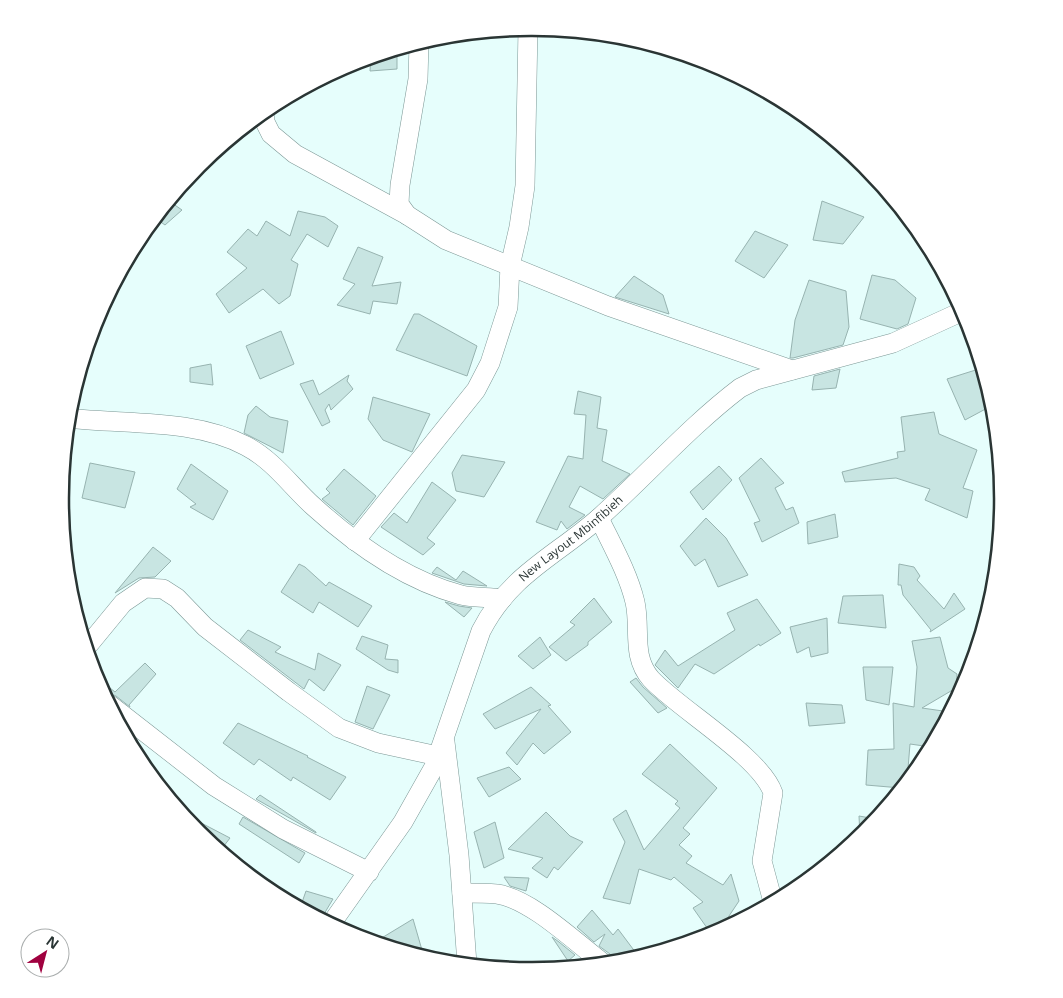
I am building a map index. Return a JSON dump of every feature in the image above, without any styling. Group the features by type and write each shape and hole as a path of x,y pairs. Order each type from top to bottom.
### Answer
{"street":[{"path":"355,541 479,383 490,363 508,307 510,266 519,227 525,186 528,36"},
{"path":"407,216 399,204 400,184 418,79 419,50"},
{"path":"265,121 271,134 295,154 407,216 446,240 608,306 792,370"},
{"name":"New Layout Mbinfibieh","path":"335,918 403,822 441,747 481,631 488,616 522,576 599,518 740,388 756,380 893,343 956,314"},
{"path":"76,419 180,427 214,433 247,446 276,468 313,506 355,541 404,573 463,595 502,599"},
{"path":"599,518 622,565 635,604 639,660 651,678 746,759 770,784 772,793 762,861 771,895"},
{"path":"91,642 123,603 146,588 163,589 177,598 205,627 339,728 378,743 441,747 462,893 467,957"},
{"path":"122,714 214,786 283,829 369,872"},
{"path":"462,893 498,894 517,900 595,958"}],"building":[{"path":"397,57 397,69 370,71 370,65"},
{"path":"822,201 864,217 843,244 813,240"},
{"path":"175,205 182,210 165,225 161,222"},
{"path":"298,211 325,217 338,226 328,247 307,234 291,260 298,264 290,296 279,304 263,289 229,313 216,294 247,268 227,252 248,229 257,236 266,221 290,236"},
{"path":"755,231 788,245 764,278 735,261"},
{"path":"358,247 383,257 372,286 401,282 397,304 373,301 370,314 337,305 355,284 343,279"},
{"path":"872,275 895,280 916,298 908,324 897,329 860,319"},
{"path":"634,276 663,295 669,314 615,297"},
{"path":"809,280 846,291 849,327 843,345 790,358 795,320"},
{"path":"414,314 419,314 477,346 467,376 396,350"},
{"path":"281,331 294,364 260,379 246,346"},
{"path":"211,364 213,385 190,382 190,368"},
{"path":"840,369 836,388 812,390 814,376"},
{"path":"976,370 985,409 965,420 947,379"},
{"path":"349,375 347,381 353,389 331,410 329,404 325,410 330,422 322,426 300,384 313,380 319,395"},
{"path":"578,391 601,397 597,428 607,430 602,461 630,474 603,499 580,486 569,507 585,515 567,529 561,521 557,530 536,522 568,456 583,459 586,415 574,414"},
{"path":"373,397 430,414 412,452 383,440 368,419"},
{"path":"256,406 270,417 288,421 283,453 244,433 248,415"},
{"path":"934,412 939,434 977,450 963,488 973,491 967,518 925,500 930,489 896,478 845,482 842,472 898,458 897,452 905,451 901,417"},
{"path":"462,455 505,462 484,497 456,491 452,473"},
{"path":"761,458 784,483 775,488 786,510 793,507 799,523 762,542 754,523 760,521 739,478"},
{"path":"90,463 135,472 125,508 82,498"},
{"path":"191,464 228,491 213,520 190,507 196,504 177,489"},
{"path":"719,466 732,480 703,510 690,492"},
{"path":"344,469 376,496 353,525 322,499 330,493 326,489"},
{"path":"432,482 456,500 427,538 435,544 423,555 381,527 394,513 407,523"},
{"path":"835,514 838,537 808,544 807,522"},
{"path":"706,518 726,538 748,575 718,587 705,559 695,566 680,546"},
{"path":"153,547 171,561 155,577 139,578 115,593"},
{"path":"299,564 326,586 329,582 372,606 358,627 319,602 313,613 281,592"},
{"path":"899,564 914,567 920,576 917,580 944,609 954,593 965,609 930,632 931,630 903,595 901,585 898,585"},
{"path":"437,567 456,580 463,571 487,586 464,584 432,573"},
{"path":"883,595 886,628 838,623 843,596"},
{"path":"594,598 612,622 588,642 588,645 566,661 549,647 575,625 570,622"},
{"path":"757,599 781,633 760,646 759,644 714,674 695,664 678,688 655,665 665,650 678,666 735,630 727,613"},
{"path":"445,602 459,606 472,608 464,617"},
{"path":"827,618 828,653 811,657 809,647 797,653 790,627"},
{"path":"248,630 281,647 275,652 315,670 318,653 341,665 324,691 309,679 304,689 240,640"},
{"path":"362,636 388,645 385,659 398,660 398,673 388,670 356,649"},
{"path":"540,637 551,655 533,669 518,656"},
{"path":"940,637 948,668 957,674 956,682 953,690 922,708 943,711 922,746 910,744 908,768 893,787 866,785 868,750 894,749 893,703 914,707 917,667 912,641"},
{"path":"145,663 156,674 129,705 130,707 112,694 109,687 115,692"},
{"path":"863,667 893,667 889,705 866,700"},
{"path":"636,678 643,687 667,708 658,713 630,682"},
{"path":"367,686 390,695 373,729 355,722"},
{"path":"531,687 551,705 548,706 571,732 544,754 533,743 517,765 506,753 541,709 495,729 483,714"},
{"path":"806,703 842,705 845,723 809,726"},
{"path":"238,723 308,756 346,777 330,800 293,777 291,781 259,759 254,765 223,743"},
{"path":"670,744 717,788 683,828 690,834 679,845 692,856 686,863 723,885 731,874 739,901 728,918 707,928 693,908 703,902 674,877 671,880 639,869 630,904 603,898 625,842 613,819 626,810 644,850 680,808 675,804 678,801 642,774"},
{"path":"509,767 521,779 489,797 477,778"},
{"path":"260,795 316,832 316,833 256,799"},
{"path":"546,812 570,836 583,842 558,870 554,867 547,878 532,868 543,858 508,849"},
{"path":"859,816 867,817 859,826"},
{"path":"243,817 305,853 299,863 239,824"},
{"path":"495,822 504,858 484,868 474,832"},
{"path":"201,823 230,838 224,845"},
{"path":"504,877 529,878 526,891 510,886"},
{"path":"306,891 333,899 325,913 302,901"},
{"path":"592,910 613,935 618,929 634,950 610,955 599,946 605,934 594,942 577,927"},
{"path":"413,919 421,948 412,946 383,937"},
{"path":"552,937 575,955 568,960"}]}
